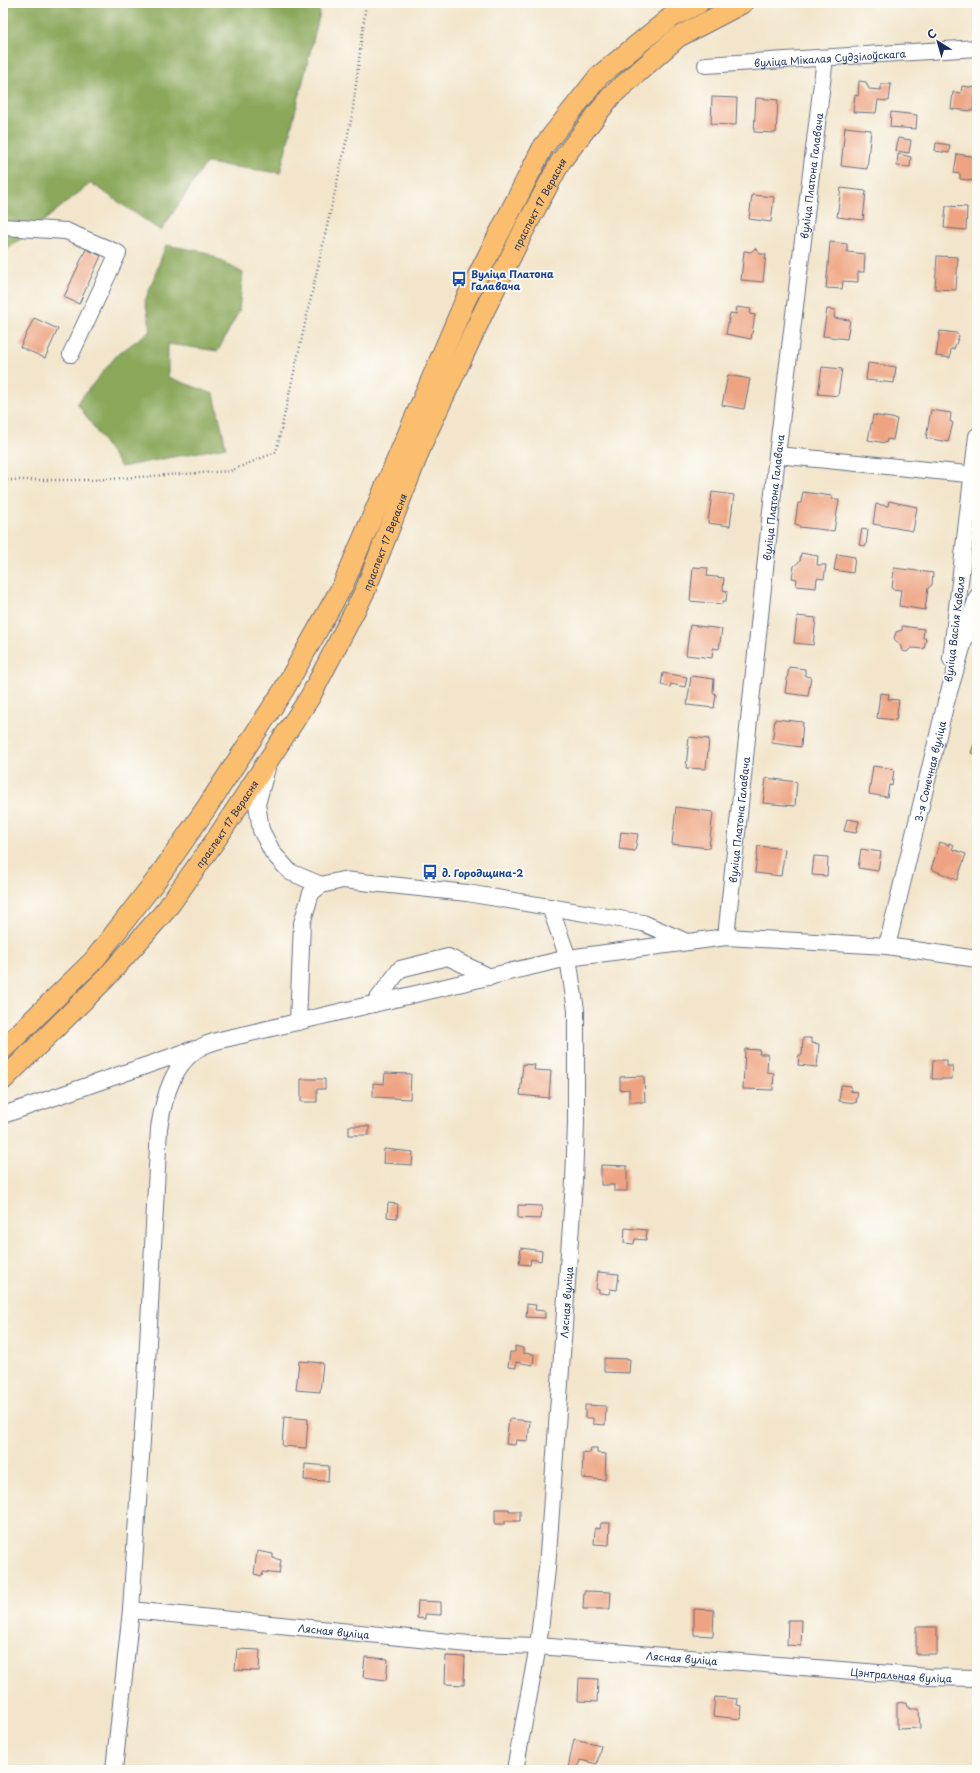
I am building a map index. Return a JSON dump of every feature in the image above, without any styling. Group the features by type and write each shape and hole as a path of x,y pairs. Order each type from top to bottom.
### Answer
{"main road":[{"name":"праспект 17 Верасня","path":"3,1049 94,960 157,879 211,801 283,691 343,585 465,301 543,148 598,76 670,18 699,3"},
{"name":"праспект 17 Верасня","path":"3,1080 105,980 166,910 217,838 310,697 365,591 424,439 525,228 561,161 611,96 678,37 743,3"}],"street":[{"name":"вуліца Мікалая Судзілоўскага","path":"706,65 977,48"},
{"name":"вуліца Платона Галавача","path":"726,936 777,455 825,58"},
{"path":"3,227 66,231 118,253 71,354"},
{"name":"вуліца Васіля Каваля","path":"946,702 975,475 977,436"},
{"path":"777,455 975,475"},
{"name":"3-я Сонечная вуліца","path":"887,946 946,702 977,597"},
{"path":"271,756 257,804 261,830 273,853 290,872 321,885"},
{"path":"298,1022 302,923 311,893 321,885 343,880 467,893 643,923 687,942"},
{"name":"Лясная вуліца","path":"515,1770 538,1646 547,1569 574,1182 576,1123 576,1010 568,958 550,907"},
{"path":"3,1115 201,1047 242,1035 568,958 726,936 887,946 977,959"},
{"path":"374,1004 400,969 448,957 490,977"},
{"path":"114,1770 131,1610 160,1128 166,1094 172,1078 183,1063 201,1047"},
{"name":"Лясная вуліца","path":"131,1610 461,1643 538,1646 826,1669"},
{"name":"Цэнтральная вуліца","path":"826,1669 929,1677 977,1678"}],"path":[{"path":"3,480 91,480 230,471 276,452 352,116 366,3"}],"green space":[{"path":"3,3 316,3 320,13 280,173 206,163 161,231 91,183 3,253"},
{"path":"166,245 205,252 243,273 239,311 218,351 168,344 168,377 214,394 226,447 121,467 77,403 117,355 151,330 145,301"}],"building":[{"path":"859,81 866,82 869,89 881,90 881,84 891,84 889,101 878,100 876,113 853,112 855,95 858,96"},
{"path":"962,86 977,88 977,98 974,98 973,111 951,109 953,92 961,93"},
{"path":"712,97 737,98 736,125 711,124"},
{"path":"756,98 778,100 776,133 754,132"},
{"path":"891,112 917,115 916,129 890,127"},
{"path":"845,127 871,130 867,169 841,166"},
{"path":"898,138 911,140 909,153 896,151"},
{"path":"936,143 950,145 949,153 935,151"},
{"path":"898,154 911,157 910,167 897,166"},
{"path":"957,154 977,157 977,174 975,181 960,179 960,174 954,173"},
{"path":"841,188 866,191 863,220 837,217"},
{"path":"752,195 774,197 771,222 749,219"},
{"path":"946,206 967,207 966,230 944,228"},
{"path":"830,242 847,244 847,252 865,254 864,272 858,272 858,282 843,281 842,289 826,288"},
{"path":"755,248 760,254 766,254 763,282 741,280 744,251 751,252"},
{"path":"86,249 101,256 79,304 64,297"},
{"path":"937,256 958,257 956,290 935,289"},
{"path":"737,307 751,309 750,314 755,315 751,339 726,334 730,313 736,314"},
{"path":"827,309 835,310 834,318 850,320 847,339 823,336"},
{"path":"34,318 58,329 45,358 20,347"},
{"path":"940,331 956,333 959,336 954,349 951,349 950,358 936,356"},
{"path":"868,363 896,367 894,383 866,380"},
{"path":"822,367 842,369 838,396 818,394"},
{"path":"728,375 750,379 744,409 722,405"},
{"path":"931,410 951,413 950,421 953,423 948,442 926,438"},
{"path":"873,415 897,419 893,440 887,439 886,443 868,440"},
{"path":"712,492 734,495 730,526 708,523"},
{"path":"803,492 832,496 832,499 839,500 834,531 799,527 799,525 795,524 798,503 801,503"},
{"path":"889,501 917,507 913,531 873,524 876,504 888,506"},
{"path":"862,529 868,530 866,546 859,545"},
{"path":"801,553 818,556 817,565 826,565 824,579 817,578 816,588 796,586 797,579 792,578 794,566 800,561"},
{"path":"837,554 855,557 853,573 834,570"},
{"path":"693,567 708,568 707,576 724,578 723,590 727,591 726,601 723,601 722,604 690,601"},
{"path":"894,568 933,573 932,585 928,588 925,610 899,606 901,590 892,589"},
{"path":"797,616 816,618 813,645 794,643"},
{"path":"690,625 722,629 719,649 713,648 712,658 686,655"},
{"path":"902,626 924,629 923,638 926,638 924,649 911,648 907,652 902,651 900,644 894,639 896,632 902,630"},
{"path":"789,667 805,669 805,676 811,677 808,696 785,693"},
{"path":"663,673 687,677 685,687 671,684 670,687 661,685"},
{"path":"691,676 714,679 713,692 716,695 714,708 687,705"},
{"path":"880,693 889,694 888,699 899,700 896,720 877,718"},
{"path":"775,719 803,722 801,747 772,743"},
{"path":"689,737 709,739 706,769 686,768"},
{"path":"976,738 977,739 977,755 971,753"},
{"path":"873,766 894,769 892,786 889,785 887,797 869,794"},
{"path":"766,778 797,782 795,806 763,803"},
{"path":"676,807 713,812 709,848 672,844"},
{"path":"847,819 859,821 856,833 844,831"},
{"path":"621,832 638,834 635,851 619,849"},
{"path":"940,842 954,845 952,849 966,854 957,880 931,869"},
{"path":"758,846 785,849 781,876 755,873"},
{"path":"861,849 881,852 878,871 858,868"},
{"path":"814,856 828,857 827,876 812,875"},
{"path":"803,1038 811,1038 811,1043 819,1044 817,1067 798,1065 799,1055 802,1055"},
{"path":"745,1049 760,1050 759,1054 768,1054 767,1072 774,1073 773,1090 743,1089"},
{"path":"933,1060 947,1060 947,1066 953,1066 952,1079 932,1079"},
{"path":"523,1064 535,1065 534,1070 551,1071 549,1098 520,1095"},
{"path":"385,1073 411,1074 410,1099 373,1097 373,1083 384,1084"},
{"path":"644,1076 645,1102 629,1102 629,1089 620,1090 620,1077"},
{"path":"301,1079 325,1079 325,1089 317,1089 317,1102 301,1102"},
{"path":"841,1085 851,1086 850,1091 858,1092 856,1103 839,1101"},
{"path":"349,1126 369,1126 369,1135 349,1135"},
{"path":"384,1149 413,1152 412,1165 383,1163"},
{"path":"601,1165 627,1166 627,1191 614,1191 614,1185 601,1185"},
{"path":"388,1203 398,1204 397,1218 387,1217"},
{"path":"518,1205 542,1206 541,1219 518,1218"},
{"path":"625,1228 647,1230 646,1240 635,1239 634,1244 624,1243"},
{"path":"521,1248 542,1251 541,1261 531,1259 530,1265 519,1264"},
{"path":"598,1272 619,1274 617,1290 610,1289 609,1294 599,1293 599,1290 596,1289"},
{"path":"527,1304 536,1305 535,1310 545,1311 545,1318 526,1317"},
{"path":"515,1346 523,1348 523,1353 534,1354 533,1365 516,1362 516,1368 508,1367 510,1352 515,1352"},
{"path":"604,1358 630,1359 629,1373 604,1372"},
{"path":"299,1361 323,1363 320,1392 296,1390"},
{"path":"585,1405 606,1406 605,1425 593,1424 593,1418 585,1418"},
{"path":"284,1417 308,1419 306,1448 282,1446"},
{"path":"509,1419 530,1421 528,1441 516,1440 515,1445 506,1444"},
{"path":"591,1448 597,1448 597,1453 606,1454 605,1480 582,1478 583,1452 590,1453"},
{"path":"305,1464 329,1466 328,1481 304,1480"},
{"path":"495,1509 520,1511 520,1521 505,1521 505,1524 495,1524"},
{"path":"601,1523 610,1523 609,1545 594,1544 595,1528 600,1529"},
{"path":"257,1551 273,1554 273,1558 281,1560 279,1574 263,1572 262,1576 254,1574"},
{"path":"584,1591 611,1592 610,1609 583,1609"},
{"path":"418,1601 441,1602 441,1615 425,1614 425,1619 417,1618"},
{"path":"694,1609 714,1610 713,1636 694,1635"},
{"path":"788,1620 802,1620 801,1646 787,1645"},
{"path":"916,1627 937,1627 937,1654 916,1654"},
{"path":"237,1649 260,1650 259,1671 235,1670"},
{"path":"446,1656 465,1657 464,1685 445,1684"},
{"path":"365,1657 388,1659 386,1680 363,1677"},
{"path":"579,1678 598,1679 597,1702 578,1701"},
{"path":"715,1697 738,1699 737,1705 742,1706 741,1719 713,1716"},
{"path":"906,1702 907,1707 910,1707 910,1709 919,1709 920,1728 897,1729 897,1703"},
{"path":"574,1739 601,1745 597,1764 580,1760 577,1770 568,1768"}],"place":[{"name":"Вуліца Платона Галавача","path":"459,279"},
{"name":"д. Городщина-2","path":"430,872"}]}
